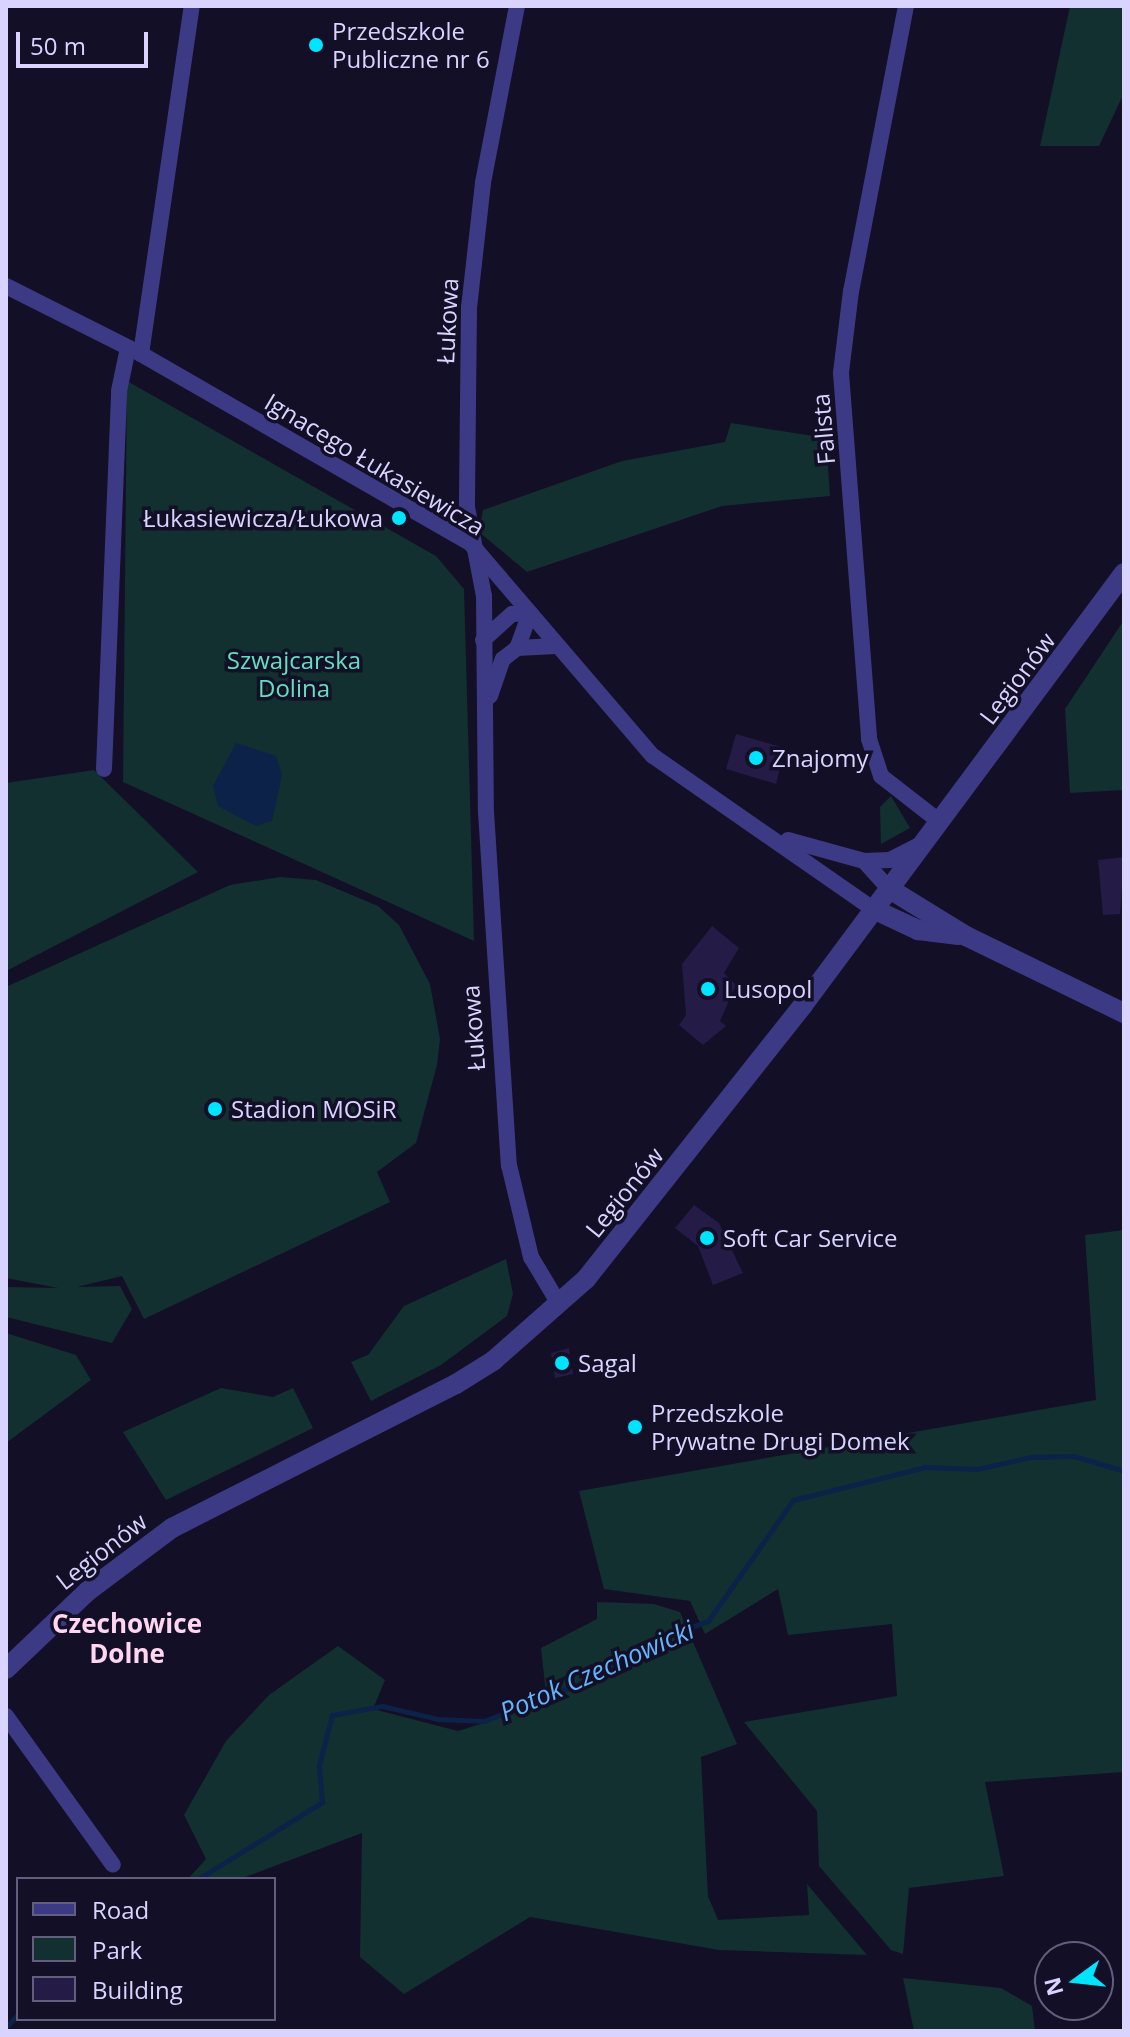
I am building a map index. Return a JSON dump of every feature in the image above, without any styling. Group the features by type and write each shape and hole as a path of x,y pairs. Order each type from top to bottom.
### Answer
{"street":[{"path":"104,769 119,391 134,351 192,6"},
{"name":"Łukowa","path":"517,6 483,183 469,307 471,544 482,580 483,737 509,1165 531,1257 559,1304"},
{"name":"Falista","path":"906,6 851,291 841,373 869,739 881,776 940,822"},
{"name":"Ignacego Łukasiewicza","path":"6,286 134,351 471,544 626,730 676,777 779,838 873,909"},
{"name":"Legionów","path":"6,1669 88,1591 172,1528 456,1384 559,1304 644,1210 940,822 1124,573"},
{"path":"483,640 512,614 530,613"},
{"name":"Łukowa","path":"483,737 494,675 517,648 530,613"},
{"path":"517,648 556,646"},
{"name":"Ignacego Łukasiewicza","path":"779,838 864,861 890,860 922,844"},
{"path":"864,861 888,888 966,936 1124,1013"},
{"path":"873,909 918,930 966,936"},
{"path":"6,1716 113,1865"}],"green space":[{"path":"1070,6 1124,6 1124,93 1099,146 1040,146"},
{"name":"Szwajcarska Dolina","path":"127,381 436,556 464,589 474,941 123,782"},
{"path":"731,423 826,438 830,496 722,506 527,572 479,532 483,510 622,461 725,442"},
{"path":"1124,620 1124,790 1070,793 1065,709"},
{"path":"94,770 198,872 6,971 6,783"},
{"path":"891,796 910,828 881,844 880,807"},
{"name":"Stadion MOSiR","path":"280,877 316,880 378,906 399,925 430,984 440,1039 437,1065 416,1143 377,1172 390,1202 144,1319 122,1276 77,1287 120,1286 132,1309 112,1343 6,1317 6,1287 58,1288 6,1278 6,987 230,885"},
{"path":"1124,1230 1124,1772 985,1782 1004,1876 909,1888 903,1954 891,1950 819,1866 817,1811 744,1722 897,1696 892,1624 788,1635 778,1589 705,1634 690,1601 604,1589 579,1491 1096,1400 1085,1235"},
{"path":"506,1259 513,1294 507,1316 441,1365 371,1401 351,1362 368,1355 404,1306"},
{"path":"6,1333 76,1355 91,1380 6,1443"},
{"path":"221,1388 273,1397 293,1388 313,1428 166,1500 123,1432"},
{"path":"597,1602 654,1604 680,1612 737,1744 701,1757 708,1896 718,1920 809,1915 807,1884 867,1955 719,1950 530,1917 404,1994 360,1957 362,1833 245,1877 190,1877 206,1859 184,1815 226,1741 269,1695 338,1646 385,1680 373,1709 458,1731 547,1703 541,1648 597,1619"},
{"path":"903,1978 1001,1988 1032,2006 1035,2031 914,2031"}],"water":[{"path":"236,743 276,756 282,775 272,821 256,826 218,806 213,786"}],"building":[{"name":"Znajomy","path":"736,734 785,748 776,784 726,769"},
{"path":"1124,857 1120,914 1103,915 1098,860"},
{"name":"Lusopol","path":"712,926 739,948 724,973 736,985 720,1021 726,1026 703,1045 679,1025 686,1015 682,964"},
{"name":"Soft Car Service","path":"694,1205 719,1223 743,1273 713,1285 698,1246 675,1228"},
{"name":"Sagal","path":"569,1348 573,1374 555,1378 551,1353"}],"waterway":[{"name":"Potok Czechowicki","path":"201,1877 322,1802 319,1765 332,1715 382,1706 438,1719 484,1721 593,1678 638,1647 708,1621 793,1500 925,1467 977,1469 1031,1457 1074,1456 1124,1471"},
{"name":"Potok Czechowicki","path":"6,2027 16,2016"}],"place":[{"name":"Przedszkole Publiczne nr 6","path":"316,45"},
{"name":"Łukasiewicza/Łukowa","path":"399,518"},
{"name":"Znajomy","path":"756,758"},
{"name":"Lusopol","path":"708,989"},
{"name":"Stadion MOSiR","path":"215,1109"},
{"name":"Soft Car Service","path":"707,1238"},
{"name":"Sagal","path":"562,1363"},
{"name":"Przedszkole Prywatne Drugi Domek","path":"635,1427"}],"district":[{"name":"Czechowice Dolne","path":"127,1639"}]}
